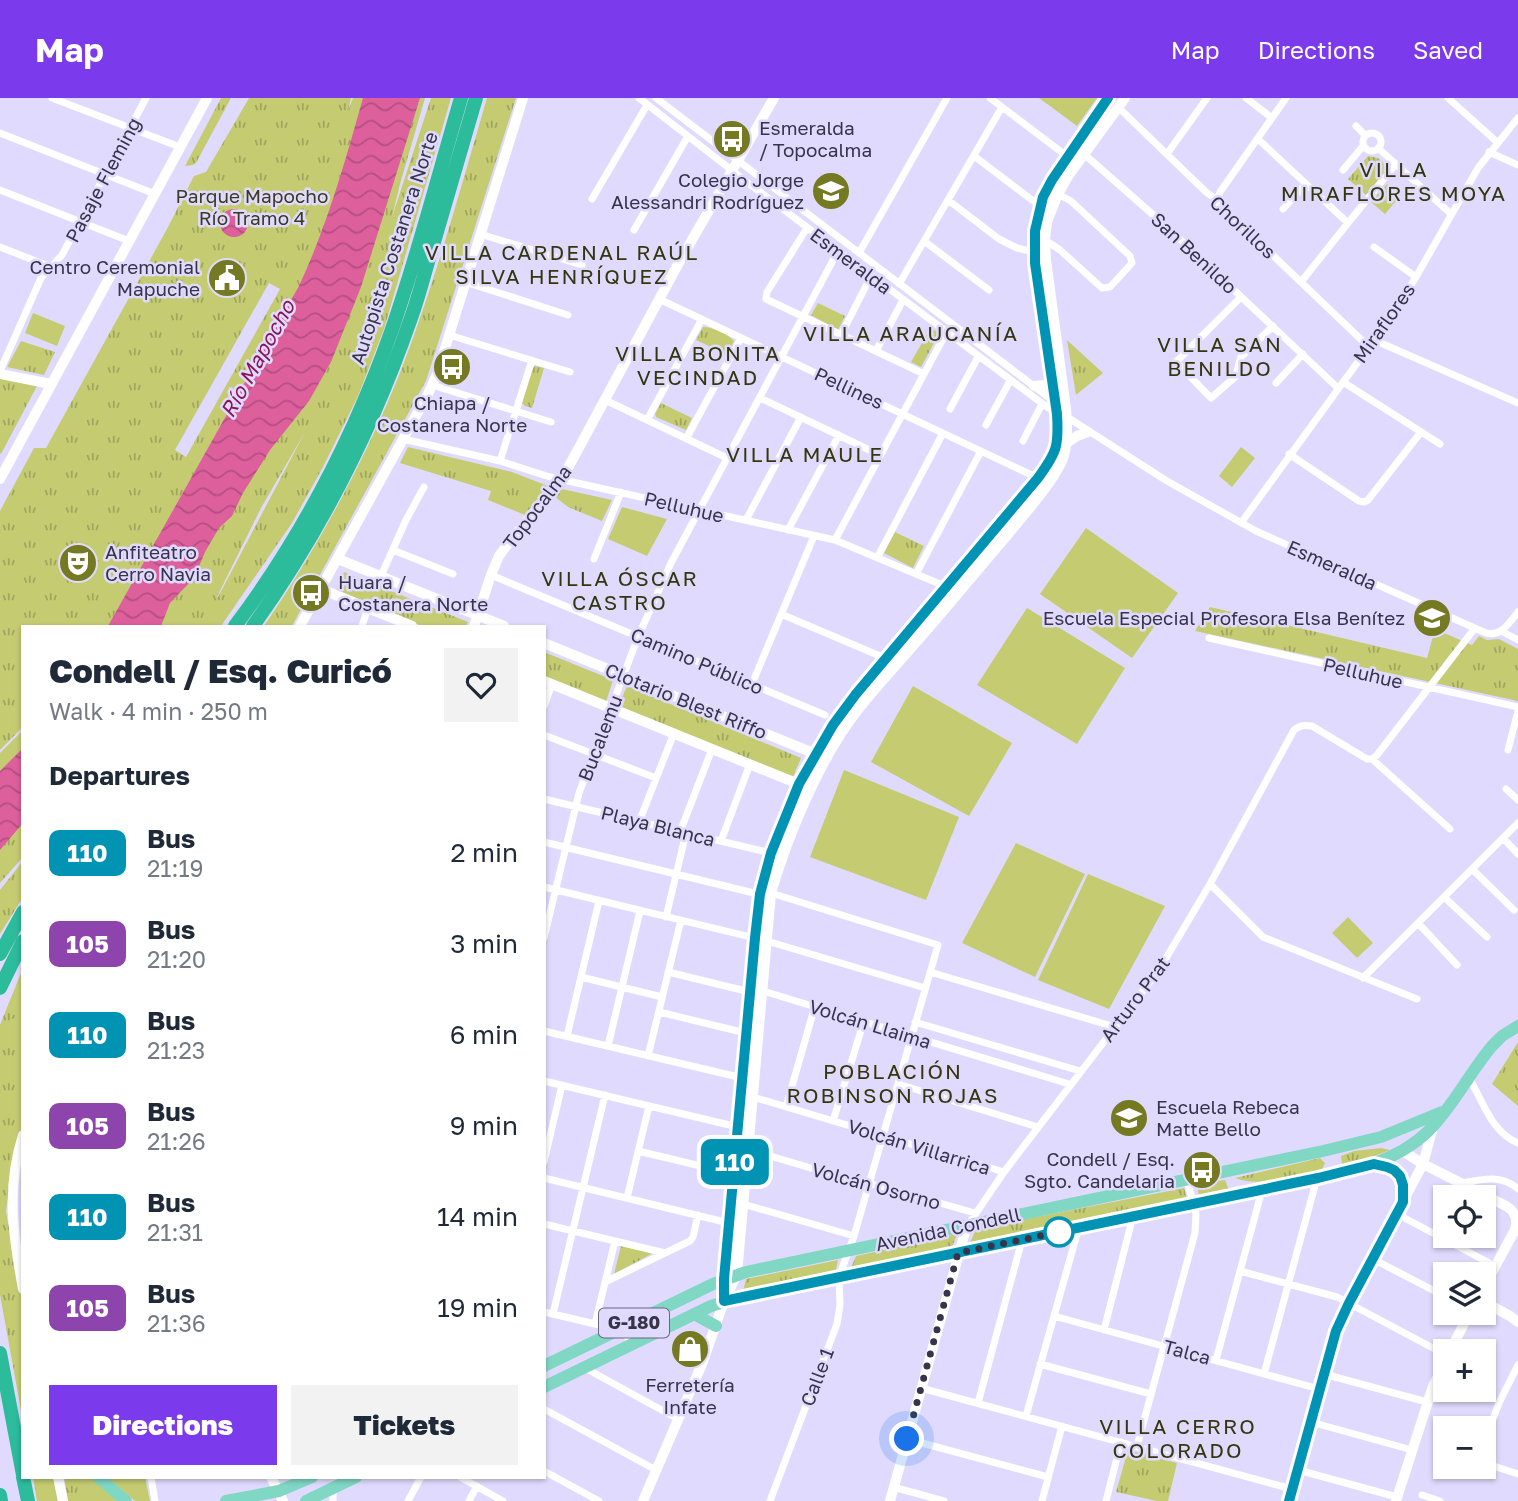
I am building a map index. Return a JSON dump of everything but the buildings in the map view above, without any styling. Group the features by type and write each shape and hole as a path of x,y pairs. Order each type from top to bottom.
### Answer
{"highway":[{"name":"Autopista Costanera Norte","path":"236,625 303,523 363,403 400,306 460,98"},
{"name":"Autopista Costanera Norte","path":"254,625 328,508 386,386 422,285 476,98"},
{"path":"0,954 21,916"},
{"path":"0,988 21,945"},
{"path":"0,1353 21,1465"},
{"path":"24,1479 28,1501"},
{"path":"0,1495 1,1501"}],"main road":[{"path":"0,479 5,459 51,384 207,98"},
{"path":"724,1301 755,938 760,894 771,853 799,784 1041,493 1062,460 1067,443 1052,381 1034,252 1035,231 1040,206 1052,180 1108,98"},
{"path":"724,1301 737,1274 772,893 780,866 822,756 848,704 1051,460 1057,445 1060,411 1046,260 1045,240 1050,214 1058,194 1121,102"},
{"path":"1034,386 1052,381"},
{"path":"1067,443 1088,432"},
{"name":"G-180","path":"1433,1127 1492,1046 1518,1026"},
{"name":"G-180","path":"1368,1140 1427,1119 1448,1108"},
{"path":"1289,1501 1336,1331 1423,1164 1433,1127"},
{"name":"Avenida Condell","path":"546,1386 724,1301 1323,1177 1374,1164 1401,1150 1433,1127"},
{"path":"1368,1140 1385,1142 1401,1150"},
{"name":"Avenida Condell","path":"546,1365 737,1274 1368,1140"},
{"path":"1323,1151 1330,1155 1333,1170 1323,1177"},
{"path":"1374,1164 1391,1168 1397,1173 1403,1185 1403,1202"},
{"path":"694,1314 716,1326"},
{"path":"100,1479 126,1501"},
{"path":"226,1501 281,1496 309,1479"},
{"path":"306,1501 333,1494 353,1479"}],"street":[{"path":"52,98 180,147"},
{"name":"Pasaje Fleming","path":"0,372 38,284 60,259 146,98"},
{"path":"301,625 432,385 523,98"},
{"name":"Esmeralda","path":"639,98 1010,381 1042,404 1060,411"},
{"name":"Esmeralda","path":"656,98 1034,386 1060,411 1088,432 1167,481 1276,540 1489,634 1498,633 1518,640"},
{"name":"Topocalma","path":"474,625 491,575 504,549 562,479 659,299 774,98"},
{"path":"859,253 947,98"},
{"path":"990,98 1068,157"},
{"path":"1167,154 1207,98"},
{"path":"1246,98 1272,118"},
{"path":"1217,200 1286,98"},
{"path":"1448,98 1497,142"},
{"name":"Chorillos","path":"1121,102 1167,154 1206,192 1301,282 1371,343 1518,403"},
{"path":"592,199 647,105"},
{"path":"899,284 1002,107"},
{"name":"Miraflores","path":"1241,523 1371,343 1416,277 1478,168 1518,118"},
{"path":"1356,126 1365,135"},
{"path":"1365,135 1373,132 1378,136 1381,140 1378,148"},
{"path":"0,133 155,194"},
{"path":"1343,170 1363,146 1365,135"},
{"path":"634,230 688,136"},
{"path":"1258,139 1348,223"},
{"path":"1363,146 1368,150 1378,148"},
{"path":"1378,148 1451,214"},
{"path":"1489,152 1518,165"},
{"name":"San Benildo","path":"1084,154 1340,385 1440,444"},
{"path":"974,156 1040,206"},
{"path":"1301,282 1395,165"},
{"path":"1283,209 1306,184"},
{"path":"0,190 129,241"},
{"path":"1045,240 1105,289 1110,287 1132,260 1075,205 1058,194"},
{"path":"948,200 999,239 1017,248 1034,252"},
{"path":"807,228 767,292 769,302 924,374"},
{"path":"480,234 582,265"},
{"path":"924,241 989,290"},
{"path":"0,247 51,267"},
{"path":"1374,247 1416,277"},
{"name":"Bucalemu","path":"546,930 576,806 638,637 659,588 838,251"},
{"path":"841,335 871,276"},
{"path":"465,282 568,315"},
{"path":"1241,297 1176,362 1211,398 1235,377 1241,357 1273,326"},
{"name":"Pellines","path":"659,299 1038,478"},
{"path":"876,351 903,300"},
{"path":"647,421 702,319"},
{"path":"835,540 946,333"},
{"path":"449,335 570,372"},
{"path":"686,439 741,338"},
{"path":"1276,383 1303,354"},
{"path":"950,409 978,357"},
{"path":"500,461 532,360"},
{"path":"0,372 51,384"},
{"path":"986,425 1010,381"},
{"path":"432,385 551,422"},
{"path":"760,398 880,455"},
{"path":"605,400 727,458"},
{"path":"1023,441 1042,404"},
{"path":"746,520 801,418"},
{"path":"1289,454 1364,502 1421,432"},
{"path":"877,558 943,433"},
{"path":"788,530 839,435"},
{"name":"Pelluhue","path":"403,439 500,461 539,474 835,540 958,594"},
{"path":"916,574 981,451"},
{"path":"381,576 424,487"},
{"path":"594,559 621,492"},
{"path":"752,684 814,536"},
{"path":"393,550 453,574"},
{"path":"338,558 502,625"},
{"name":"Camino Público","path":"491,575 825,715"},
{"path":"321,589 410,625"},
{"path":"362,625 368,608"},
{"path":"1498,633 1518,612"},
{"path":"781,614 887,659"},
{"path":"1450,830 1372,759 1475,628"},
{"name":"Pelluhue","path":"1209,638 1518,709"},
{"name":"Clotario Blest Riffo","path":"546,644 822,756"},
{"name":"Clotario Blest Riffo","path":"548,682 811,789"},
{"path":"1508,750 1518,709"},
{"name":"Arturo Prat","path":"890,1501 967,1225 1069,1084 1159,970 1298,726 1312,726 1367,759 1372,759"},
{"path":"639,822 674,733"},
{"path":"546,736 656,778"},
{"path":"666,917 683,832 712,749"},
{"path":"721,841 750,764"},
{"path":"1506,789 1518,800"},
{"name":"Playa Blanca","path":"546,799 771,853"},
{"path":"1363,978 1518,823"},
{"path":"1503,838 1518,854"},
{"path":"546,842 760,894 772,893"},
{"path":"1472,869 1514,910"},
{"path":"1210,884 1263,937 1417,999"},
{"path":"546,888 767,941 925,988"},
{"name":"Calle 1","path":"771,1501 837,1324 839,1277 850,1250 938,945 772,893"},
{"path":"1444,897 1487,937"},
{"path":"567,1036 599,901"},
{"path":"608,1046 640,911"},
{"path":"648,1056 681,920"},
{"path":"1418,923 1457,965"},
{"name":"Volcán Llaima","path":"668,972 750,992 763,991 1069,1084"},
{"path":"930,972 1115,1027"},
{"path":"581,977 662,997"},
{"path":"786,1107 815,1006"},
{"path":"659,1012 746,1033"},
{"path":"833,1121 864,1021"},
{"name":"Volcán Llaima","path":"915,1022 1080,1071"},
{"path":"546,1031 755,1081"},
{"path":"1469,1078 1497,1128 1510,1140 1518,1143"},
{"path":"546,1081 738,1127"},
{"path":"898,1084 1038,1126"},
{"path":"546,1153 562,1085"},
{"path":"605,1095 573,1231 549,1313 621,1330 633,1344"},
{"name":"Volcán Villarrica","path":"753,1097 1004,1172"},
{"path":"627,1198 649,1106"},
{"name":"Volcán Osorno","path":"736,1146 975,1213"},
{"path":"1401,1150 1423,1164 1509,1207 1517,1214 1515,1230 1496,1264"},
{"path":"638,1151 734,1174"},
{"path":"21,1153 12,1216 21,1269"},
{"path":"1264,1374 1323,1177"},
{"path":"546,1178 741,1226"},
{"path":"1462,1183 1496,1178 1517,1188"},
{"path":"1137,1447 1195,1233 1194,1203 1187,1180"},
{"path":"1216,1360 1262,1190"},
{"path":"743,1203 854,1236"},
{"path":"1396,1214 1487,1262"},
{"path":"605,1282 692,1239 698,1215"},
{"path":"1104,1330 1133,1216"},
{"path":"546,1224 665,1253"},
{"path":"1026,1416 1079,1227"},
{"path":"978,1403 1022,1240"},
{"path":"596,1324 615,1241"},
{"path":"1373,1259 1433,1290"},
{"path":"1240,1271 1332,1296 1433,1347"},
{"path":"643,1501 702,1364 724,1301"},
{"path":"1496,1308 1518,1322"},
{"name":"Talca","path":"1054,1316 1320,1389"},
{"path":"1040,1364 1151,1394"},
{"path":"1494,1416 1518,1365"},
{"path":"584,1367 678,1419"},
{"path":"1324,1374 1427,1402"},
{"path":"1298,1470 1396,1499 1433,1386"},
{"path":"921,1388 1292,1489"},
{"path":"546,1410 656,1470"},
{"path":"1311,1422 1412,1450"},
{"path":"1042,1501 1062,1426"},
{"path":"907,1439 1048,1477"},
{"path":"1106,1501 1121,1442"},
{"path":"1496,1467 1518,1474"},
{"path":"546,1472 599,1501"},
{"path":"58,1479 63,1501"},
{"path":"150,1479 155,1501"},
{"path":"272,1479 281,1496"},
{"path":"408,1501 420,1479"},
{"path":"464,1479 503,1501"},
{"path":"469,1501 477,1486"},
{"path":"893,1488 944,1501"},
{"path":"1422,1495 1440,1501"}],"green space":[{"path":"221,98 231,98 196,163 185,166"},
{"name":"Parque Mapocho Río Tramo 4","path":"249,98 351,98 348,111 353,98 425,98 392,217 431,98 451,98 384,329 358,396 292,523 222,625 21,625 21,729 0,750 0,511 34,448 46,448 194,176 206,172","holes":["269,283 280,289 186,457 175,450","305,432 218,597 261,508"]},
{"path":"487,98 516,98 426,381 293,625 265,625 303,566 371,439 400,373 446,236"},
{"path":"1039,98 1097,98 1077,126"},
{"path":"1368,156 1378,158 1389,168 1366,195 1348,179"},
{"path":"1387,184 1401,195 1385,214 1371,202"},
{"path":"818,303 845,316 838,330 811,315"},
{"path":"33,313 65,326 57,346 25,333"},
{"path":"703,327 720,331 734,341 728,355 696,340"},
{"path":"931,327 939,334 921,367 911,362"},
{"path":"1067,340 1103,373 1076,395"},
{"path":"21,341 55,352 44,375 7,367"},
{"path":"535,366 544,368 532,408 522,403"},
{"path":"0,378 37,386 1,454 0,453"},
{"path":"661,403 692,418 686,430 656,417"},
{"path":"408,447 512,472 548,486 525,515 488,500 491,491 400,463"},
{"path":"1241,447 1255,458 1232,487 1219,476"},
{"path":"562,489 612,500 602,521 568,507 554,496"},
{"path":"622,507 667,519 647,556 608,539"},
{"path":"1086,528 1178,593 1132,658 1040,594"},
{"path":"895,532 924,546 913,568 884,553"},
{"path":"344,572 468,622 466,625 420,625 336,591"},
{"path":"1210,607 1427,658 1435,629 1472,645 1479,636 1487,640 1499,639 1518,649 1518,701 1195,631"},
{"path":"1027,608 1125,668 1077,744 977,685"},
{"path":"546,653 613,680 606,702 546,678"},
{"path":"627,686 801,758 793,777 618,707"},
{"path":"913,686 1012,743 969,816 871,762"},
{"path":"21,732 21,859 0,883 0,753"},
{"path":"844,770 959,817 926,900 810,857"},
{"path":"1016,843 1085,874 1035,977 962,943"},
{"path":"21,864 21,900 0,934 0,890"},
{"path":"1088,874 1165,906 1109,1009 1038,980"},
{"path":"1348,917 1373,943 1357,958 1332,933"},
{"path":"21,973 21,1133 14,1153 6,1211 21,1296 21,1410 0,1295 0,1025"},
{"path":"21,1017 21,1060 18,1061 10,1019"},
{"path":"1518,1042 1518,1106 1492,1084"},
{"path":"1381,1148 1390,1150 1359,1162 1342,1164 1341,1156 1354,1151"},
{"path":"1320,1158 1325,1163 1322,1170 1267,1181 1235,1178"},
{"path":"1225,1180 1229,1190 1199,1197 1197,1184"},
{"path":"1184,1188 1187,1199 969,1245 976,1229"},
{"path":"957,1234 952,1247 851,1268 856,1256"},
{"path":"621,1246 653,1253 614,1274"},
{"path":"838,1260 836,1270 743,1291 746,1279"},
{"path":"1128,1450 1177,1463 1168,1501 1116,1492"},
{"path":"33,1479 53,1479 58,1501 37,1501"},
{"path":"64,1479 93,1479 120,1501 68,1501"},
{"path":"109,1479 145,1479 150,1501 135,1501"}],"water":[{"name":"Río Mapocho","path":"363,98 420,98 361,287 331,362 309,401 270,450 232,516 219,528 194,578 170,603 161,625 109,625 299,286 327,217"},
{"path":"234,209 244,213 248,223 244,233 234,237 224,233 220,223 224,213"},
{"path":"21,750 21,825 0,850 0,771"}],"bus line":[{"name":"110","path":"1108,98 1052,180 1043,197 1036,222 1035,263 1057,414 1058,438 1054,455 1038,478 833,725 799,784 771,853 760,894 755,938 724,1301 1356,1170 1374,1164 1391,1168 1402,1181 1403,1202 1336,1331 1289,1501"}],"place":[{"name":"Esmeralda / Topocalma","path":"732,139"},
{"name":"Colegio Jorge Alessandri Rodríguez","path":"831,191"},
{"name":"Centro Ceremonial Mapuche","path":"227,278"},
{"name":"Chiapa / Costanera Norte","path":"452,367"},
{"name":"Anfiteatro Cerro Navia","path":"78,563"},
{"name":"Huara / Costanera Norte","path":"311,593"},
{"name":"Escuela Especial Profesora Elsa Benítez","path":"1432,618"},
{"name":"Escuela Rebeca Matte Bello","path":"1129,1118"},
{"name":"Condell / Esq. Sgto. Candelaria","path":"1202,1170"},
{"name":"Ferretería Infate","path":"690,1349"}],"district":[{"name":"VILLA MIRAFLORES MOYA","path":"1394,182"},
{"name":"VILLA CARDENAL RAÚL SILVA HENRÍQUEZ","path":"562,265"},
{"name":"VILLA ARAUCANÍA","path":"911,334"},
{"name":"VILLA SAN BENILDO","path":"1220,357"},
{"name":"VILLA BONITA VECINDAD","path":"698,366"},
{"name":"VILLA MAULE","path":"805,455"},
{"name":"VILLA ÓSCAR CASTRO","path":"620,591"},
{"name":"POBLACIÓN ROBINSON ROJAS","path":"893,1084"},
{"name":"VILLA CERRO COLORADO","path":"1178,1439"}],"route":[{"path":"907,1439 958,1253 1059,1232"}]}
